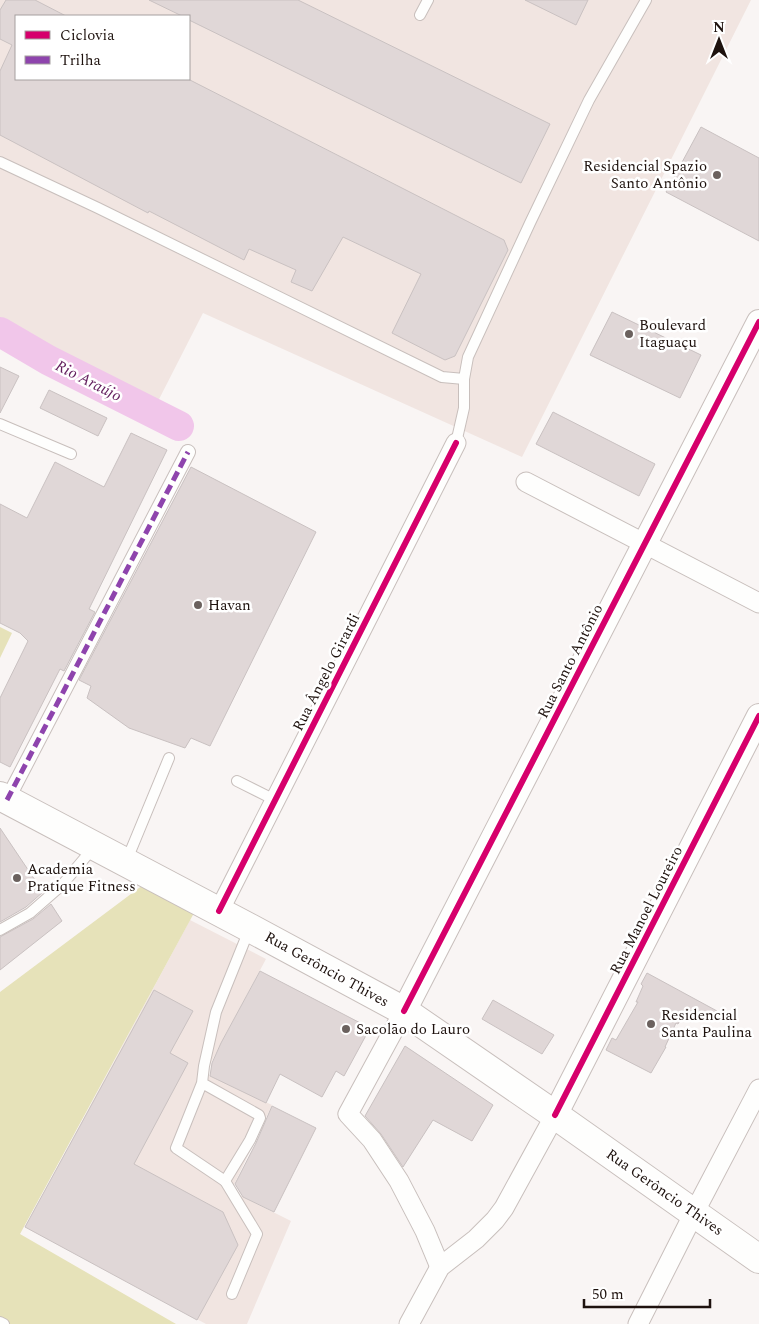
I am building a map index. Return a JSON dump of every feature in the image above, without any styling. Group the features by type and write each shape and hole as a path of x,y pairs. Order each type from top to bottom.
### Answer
{"main road":[{"name":"Rua Gerôncio Thives","path":"3,798 219,911 404,1011 759,1259"}],"street":[{"name":"Rua Santo Antônio","path":"440,1267 425,1231 399,1181 372,1140 348,1114 404,1011 759,322"},
{"name":"Rua Ângelo Girardi","path":"219,911 456,443"},
{"path":"3,798 188,452"},
{"path":"526,482 759,603"},
{"name":"Rua Manoel Loureiro","path":"409,1324 440,1267 476,1239 504,1208 554,1115 759,716"},
{"path":"638,1324 759,1089"}],"lane":[{"path":"420,15 428,0"},
{"path":"456,443 464,408 464,379 468,357 589,100 646,0"},
{"path":"0,162 98,208 442,377 464,379"},
{"path":"0,424 71,454"},
{"path":"125,862 169,758"},
{"path":"237,781 275,800"},
{"path":"0,930 30,913 62,886 94,846"},
{"path":"232,1294 257,1234 225,1181 176,1148 202,1083 216,1012 250,928"},
{"path":"202,1083 259,1115 260,1118 250,1140 225,1181"},
{"path":"0,1322 4,1324"}],"shaded area":[{"path":"0,0 751,0 522,457 203,313 153,411 0,339"},
{"path":"0,627 12,633 0,658"},
{"path":"143,885 194,913 20,1234 176,1324 0,1324 0,992"},
{"path":"190,920 266,959 206,1072 206,1074 272,1105 231,1191 291,1221 247,1324 206,1324 25,1227"}],"building":[{"path":"6,0 35,0 64,15 15,15 15,80 190,80 504,240 508,250 455,356 445,360 392,333 421,274 343,237 312,291 291,282 296,270 249,249 244,260 149,211 148,213 0,135 0,71 12,45 0,39 0,10"},
{"path":"149,0 298,0 550,124 521,183 190,20 190,15 180,15"},
{"path":"525,0 588,0 576,25"},
{"name":"Residencial Spazio Santo Antônio","path":"701,127 759,158 759,241 666,192"},
{"name":"Boulevard Itaguaçu","path":"612,312 701,355 680,398 590,355"},
{"path":"0,367 19,376 0,413"},
{"path":"49,390 107,418 98,436 40,408"},
{"path":"553,412 655,464 639,496 536,444"},
{"path":"131,433 167,450 89,609 95,612 64,671 60,669 10,767 0,762 0,698 28,641 20,633 0,623 0,504 27,518 55,462 104,487"},
{"name":"Havan","path":"191,467 316,532 210,746 191,738 185,748 129,728 87,698 91,686 79,680"},
{"path":"0,828 43,892 26,907 0,922"},
{"path":"51,904 62,921 0,970 0,937 33,919"},
{"path":"260,971 370,1028 344,1076 336,1071 322,1097 280,1074 266,1103 210,1076 212,1063 221,1043"},
{"name":"Residencial Santa Paulina","path":"647,973 717,1011 711,1022 687,1009 678,1024 676,1023 666,1047 651,1073 606,1050 612,1038 616,1040 638,1002 636,1002 643,986 641,984"},
{"path":"154,990 193,1011 170,1053 188,1063 134,1164 223,1212 238,1245 197,1320 25,1227"},
{"path":"493,1000 554,1035 542,1054 482,1019"},
{"path":"405,1046 493,1105 472,1141 433,1120 403,1167 381,1134 365,1116"},
{"path":"272,1106 316,1128 274,1212 243,1197 235,1184"}],"waterway":[{"name":"Rio Araújo","path":"0,332 48,360 179,426"}],"marked path":[{"path":"7,800 188,452"}],"cycle path":[{"path":"404,1011 759,322"},
{"path":"219,911 456,443"},
{"path":"555,1115 759,716"}],"place":[{"name":"Residencial Spazio Santo Antônio","path":"717,175"},
{"name":"Boulevard Itaguaçu","path":"629,334"},
{"name":"Havan","path":"198,605"},
{"name":"Academia Pratique Fitness","path":"17,878"},
{"name":"Residencial Santa Paulina","path":"651,1024"},
{"name":"Sacolão do Lauro","path":"346,1029"}]}
